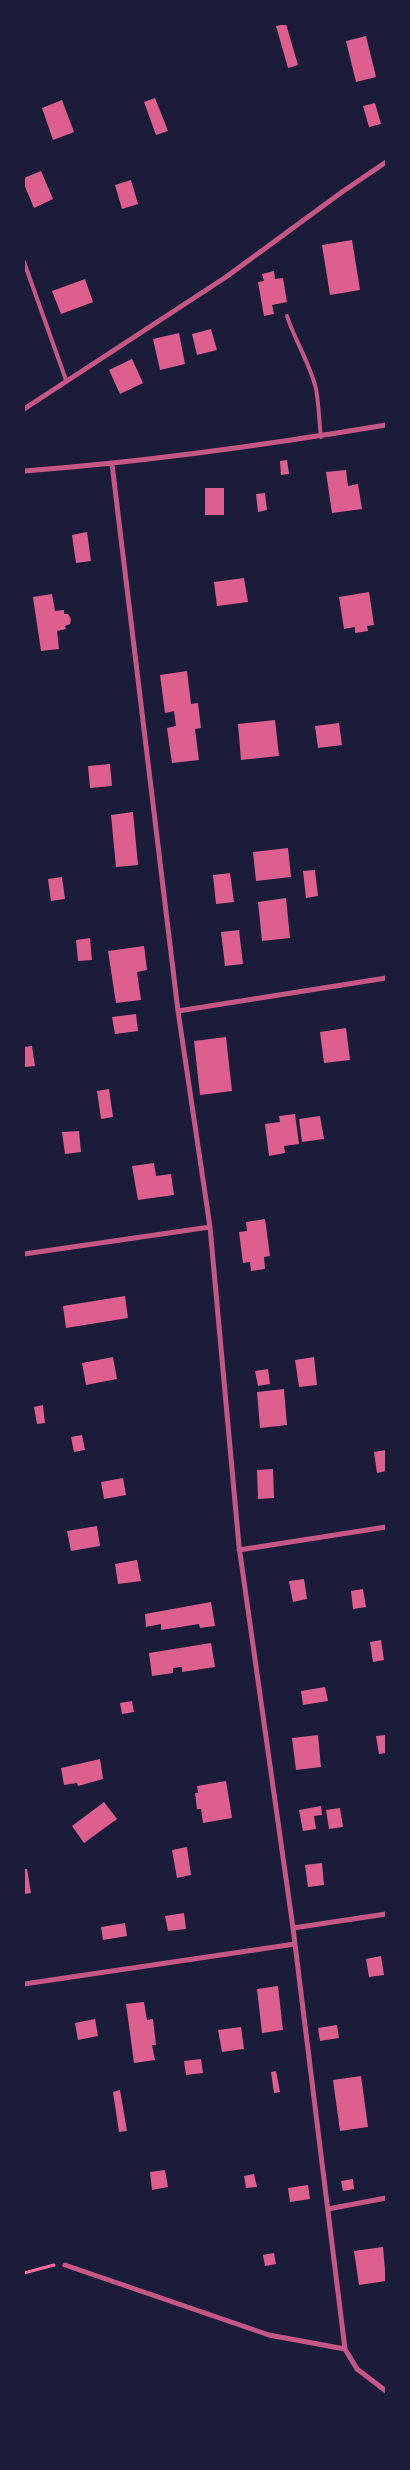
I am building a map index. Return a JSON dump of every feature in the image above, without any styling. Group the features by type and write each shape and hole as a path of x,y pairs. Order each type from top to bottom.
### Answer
{"street":[{"path":"24,409 226,277 386,162"},
{"path":"24,471 112,464 321,437 386,424"},
{"path":"112,464 178,1011 210,1227 240,1550 293,1928 345,2349 357,2369 375,2385 386,2391"},
{"path":"178,1011 386,978"},
{"path":"24,1254 210,1227"},
{"path":"240,1550 386,1526"},
{"path":"293,1928 386,1914"},
{"path":"24,1984 295,1944"},
{"path":"328,2209 386,2198"},
{"path":"65,2265 269,2335 345,2349"}],"lane":[{"path":"24,262 66,380"},
{"path":"287,316 294,337 306,358 316,390 321,437"}],"path":[{"path":"24,2273 51,2264 65,2265"}],"building":[{"path":"286,24 298,65 288,68 276,26"},
{"path":"366,36 376,77 356,82 346,41"},
{"path":"155,98 168,131 156,135 144,102"},
{"path":"62,100 74,132 53,140 42,108"},
{"path":"375,103 381,124 369,127 363,106"},
{"path":"41,171 53,199 34,208 24,184 24,178"},
{"path":"131,180 138,204 122,209 115,185"},
{"path":"352,240 360,290 330,295 322,245"},
{"path":"274,271 275,279 283,278 287,302 272,305 274,314 264,316 258,282 264,281 262,274"},
{"path":"85,279 93,302 61,314 52,291"},
{"path":"211,329 217,350 197,355 192,334"},
{"path":"179,333 185,364 160,370 153,339"},
{"path":"132,359 143,383 120,394 109,370"},
{"path":"287,460 289,474 281,475 280,461"},
{"path":"346,470 348,486 358,484 362,509 332,513 326,472"},
{"path":"205,488 224,488 224,515 205,515"},
{"path":"265,493 267,510 258,512 256,494"},
{"path":"87,532 91,561 76,563 72,535"},
{"path":"244,578 248,602 217,606 214,582"},
{"path":"369,592 374,625 367,626 368,631 355,633 355,627 344,629 339,597"},
{"path":"52,594 55,611 64,610 64,614 68,614 71,619 70,624 65,626 66,629 57,631 59,649 41,651 33,597"},
{"path":"187,671 191,704 198,703 201,728 195,729 199,760 172,763 167,728 176,726 174,711 165,713 160,675"},
{"path":"275,720 279,756 241,760 238,724"},
{"path":"339,723 342,745 318,748 315,726"},
{"path":"110,764 112,786 90,788 88,766"},
{"path":"133,812 138,865 116,867 111,815"},
{"path":"288,848 291,877 256,881 253,852"},
{"path":"315,870 318,896 306,898 303,871"},
{"path":"230,873 234,902 216,904 213,875"},
{"path":"62,877 65,899 51,901 48,879"},
{"path":"286,898 290,938 262,941 258,902"},
{"path":"239,930 243,964 225,966 221,932"},
{"path":"90,938 92,960 78,961 76,940"},
{"path":"144,946 147,970 137,972 141,1000 116,1003 108,951"},
{"path":"136,1014 138,1031 115,1034 112,1017"},
{"path":"346,1028 350,1060 324,1063 320,1032"},
{"path":"226,1037 232,1091 200,1095 194,1041"},
{"path":"32,1046 35,1066 24,1067 24,1047"},
{"path":"109,1089 113,1117 101,1119 97,1091"},
{"path":"295,1114 299,1144 284,1146 285,1153 269,1156 265,1124 280,1122 279,1116"},
{"path":"320,1116 324,1139 302,1142 299,1119"},
{"path":"79,1131 81,1152 65,1154 62,1132"},
{"path":"154,1163 156,1176 171,1174 174,1195 138,1200 132,1166"},
{"path":"265,1219 270,1256 264,1257 265,1269 251,1271 250,1262 243,1263 239,1232 247,1231 246,1222"},
{"path":"125,1296 128,1318 66,1328 63,1306"},
{"path":"113,1357 117,1379 86,1385 82,1363"},
{"path":"314,1357 317,1385 299,1387 295,1360"},
{"path":"268,1369 270,1384 258,1386 255,1371"},
{"path":"284,1389 287,1425 260,1428 257,1392"},
{"path":"43,1405 45,1423 37,1424 34,1407"},
{"path":"82,1435 85,1450 74,1452 71,1437"},
{"path":"386,1450 386,1471 377,1473 374,1452"},
{"path":"273,1469 274,1498 258,1499 257,1470"},
{"path":"123,1478 126,1495 104,1499 101,1482"},
{"path":"97,1526 100,1546 71,1551 67,1531"},
{"path":"137,1560 141,1581 118,1584 115,1564"},
{"path":"304,1579 307,1599 293,1602 289,1581"},
{"path":"363,1589 366,1607 353,1609 351,1591"},
{"path":"211,1602 215,1626 200,1628 199,1624 161,1630 161,1624 146,1627 145,1614"},
{"path":"381,1640 384,1660 373,1662 370,1642"},
{"path":"211,1643 215,1667 182,1672 182,1667 173,1668 173,1673 152,1676 149,1653"},
{"path":"325,1687 328,1701 303,1705 301,1691"},
{"path":"132,1701 134,1712 122,1714 120,1703"},
{"path":"318,1735 321,1767 296,1770 292,1738"},
{"path":"386,1735 386,1753 379,1754 376,1736"},
{"path":"100,1759 103,1779 78,1786 77,1783 64,1785 61,1768"},
{"path":"226,1781 232,1818 203,1823 201,1809 197,1809 195,1793 198,1793 197,1786"},
{"path":"104,1802 117,1819 84,1843 72,1826"},
{"path":"321,1806 322,1815 314,1816 316,1829 303,1831 299,1810"},
{"path":"340,1808 343,1827 329,1829 326,1810"},
{"path":"187,1847 191,1875 177,1878 172,1850"},
{"path":"322,1863 324,1885 308,1887 305,1865"},
{"path":"24,1869 27,1869 31,1893 24,1894"},
{"path":"184,1913 186,1929 168,1931 165,1916"},
{"path":"125,1923 127,1936 103,1940 101,1927"},
{"path":"381,1956 384,1975 369,1977 366,1959"},
{"path":"278,1986 283,2030 262,2033 257,1989"},
{"path":"144,2002 147,2020 153,2019 156,2045 152,2045 155,2060 134,2063 126,2004"},
{"path":"95,2019 98,2036 78,2040 75,2023"},
{"path":"337,2025 339,2038 320,2041 318,2028"},
{"path":"241,2027 244,2049 222,2052 218,2030"},
{"path":"201,2059 203,2073 186,2075 184,2061"},
{"path":"276,2071 280,2092 274,2093 271,2072"},
{"path":"361,2076 368,2127 340,2131 333,2080"},
{"path":"120,2090 127,2131 119,2132 113,2092"},
{"path":"165,2170 168,2187 152,2190 150,2172"},
{"path":"254,2174 257,2187 246,2188 244,2176"},
{"path":"353,2179 354,2189 343,2191 341,2181"},
{"path":"308,2185 310,2199 290,2202 288,2188"},
{"path":"383,2247 386,2281 359,2285 354,2251"},
{"path":"274,2253 276,2264 265,2266 263,2255"}]}
